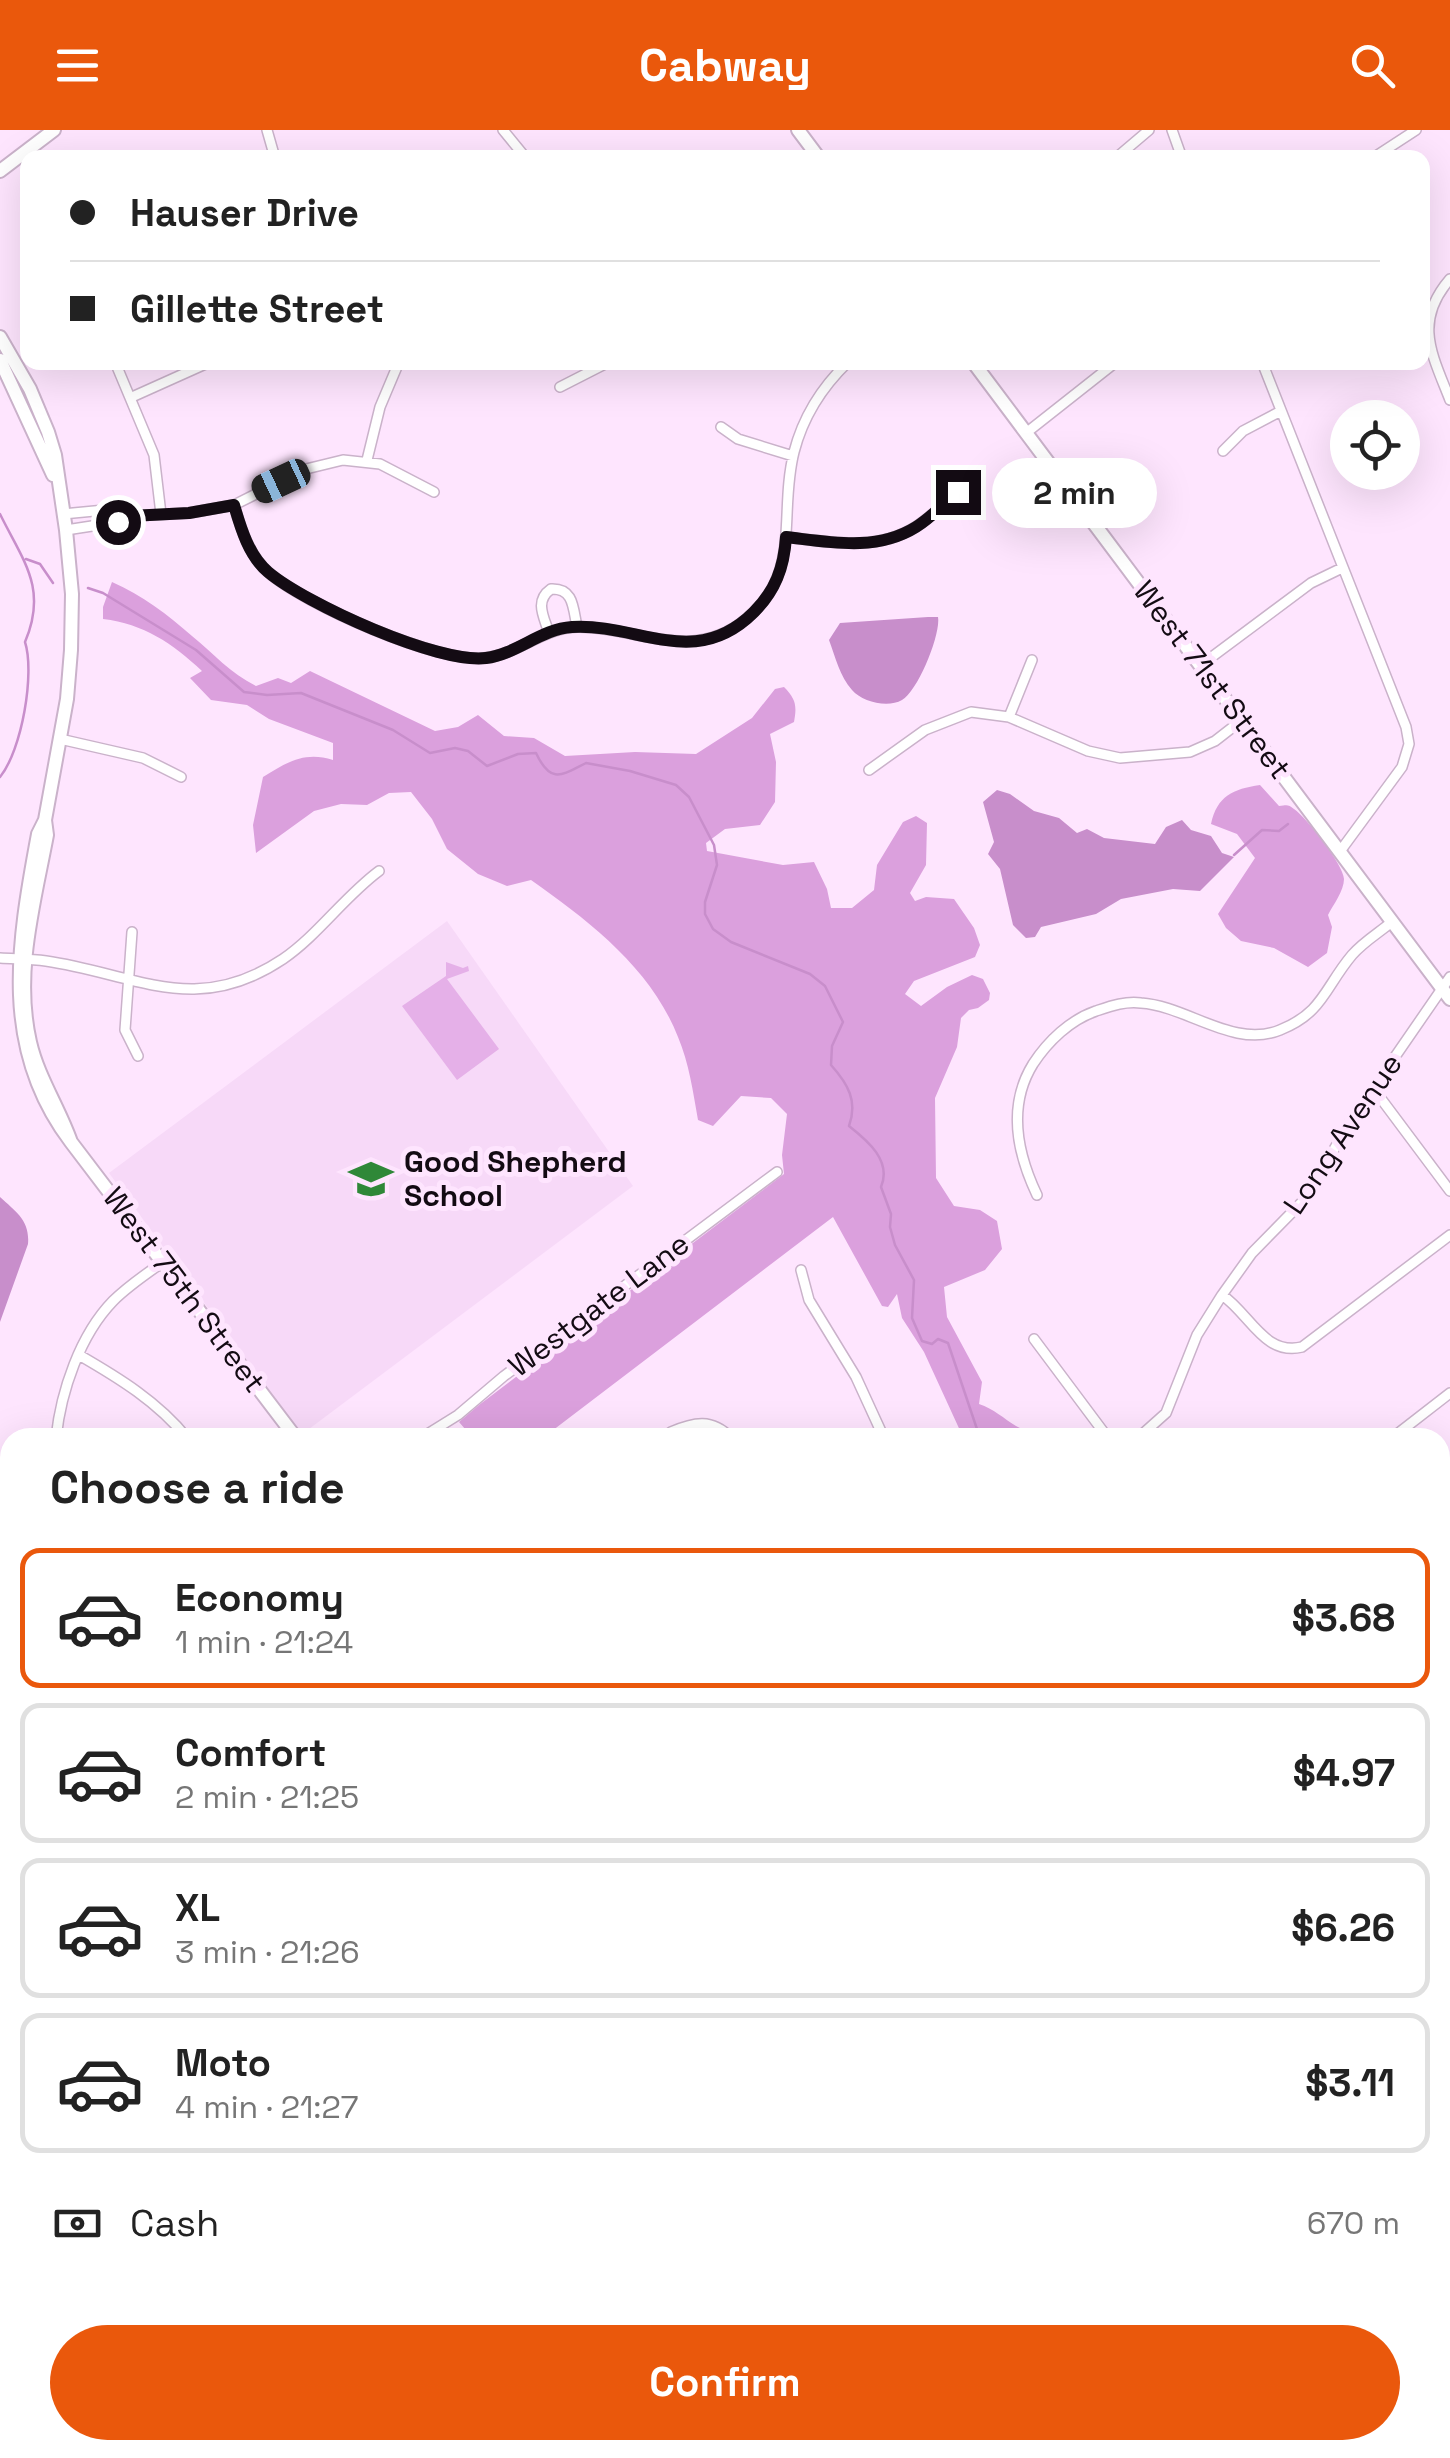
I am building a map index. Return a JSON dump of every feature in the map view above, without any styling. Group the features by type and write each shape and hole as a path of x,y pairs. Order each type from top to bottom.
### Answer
{"main road":[{"path":"28,150 54,130"},
{"path":"0,171 20,156"},
{"path":"0,337 30,389 48,432 57,483"},
{"path":"0,360 57,483"},
{"name":"West 71st Street","path":"979,370 1447,988"},
{"name":"West 75th Street","path":"57,483 72,594 71,650 45,820 38,834 13,959 12,1014 24,1064 51,1121 288,1428"}],"street":[{"path":"503,130 519,150"},
{"path":"1126,150 1150,130"},
{"path":"1385,150 1416,130"},
{"path":"1430,312 1450,279"},
{"path":"1430,346 1450,400"},
{"path":"120,370 158,471 161,514"},
{"path":"132,398 193,370"},
{"path":"366,460 380,408 397,370"},
{"path":"560,387 593,370"},
{"path":"234,505 249,547 266,571 347,617 444,653 466,659 486,658 549,633 577,627 680,643 716,637 746,619 772,591 783,564 793,456 806,418 841,370"},
{"path":"1026,433 1106,370"},
{"path":"1265,370 1406,727 1409,744 1402,767 1341,850"},
{"path":"1223,451 1244,430 1281,411"},
{"path":"721,427 738,439 793,456"},
{"path":"66,530 118,522 130,516 234,505 325,463 366,460 434,492"},
{"path":"786,537 846,543 894,538 917,526 978,474"},
{"path":"63,514 114,508 130,516"},
{"path":"1201,665 1311,582 1342,568"},
{"path":"549,633 540,605 551,590 567,592 577,627"},
{"path":"1009,717 1032,660"},
{"path":"869,770 925,730 971,712 1009,717 1097,754 1131,758 1204,748 1242,720"},
{"path":"60,739 143,758 181,777"},
{"path":"13,959 56,963 149,986 182,989 244,979 286,956 358,886 379,871"},
{"path":"1036,1195 1018,1140 1017,1108 1026,1076 1054,1037 1084,1016 1118,1004 1138,1002 1248,1036 1278,1032 1313,1012 1353,954 1393,921"},
{"path":"132,932 125,1030 138,1056"},
{"name":"Long Avenue","path":"1149,1428 1166,1413 1196,1335 1222,1295 1252,1253 1305,1199 1373,1088 1447,988"},
{"path":"1373,1088 1450,1191"},
{"name":"Westgate Lane","path":"437,1428 777,1172"},
{"path":"1222,1295 1246,1314 1271,1345 1302,1347 1450,1235"},
{"path":"57,1428 90,1331 114,1300 163,1262"},
{"path":"800,1270 809,1300 856,1377 879,1428"},
{"path":"1034,1339 1101,1428"},
{"path":"80,1355 131,1387 178,1428"},
{"path":"1405,1428 1450,1394"},
{"path":"681,1428 697,1422 717,1428"}],"shaded area":[{"path":"112,582 134,593 256,686 278,678 291,683 310,671 435,731 458,727 478,715 504,736 534,738 565,756 696,754 752,718 775,689 784,687 793,699 795,711 794,722 770,734 776,762 775,802 760,825 725,829 706,843 707,851 783,865 814,862 831,908 852,908 874,890 877,865 903,822 916,816 927,823 926,865 910,893 915,901 926,897 954,899 974,928 980,945 975,957 914,981 905,994 921,1006 972,975 983,979 990,993 989,1000 961,1018 957,1047 935,1098 936,1178 954,1206 980,1210 997,1221 1002,1249 985,1270 944,1287 947,1317 982,1382 979,1404 1020,1428 959,1428 924,1352 902,1318 897,1294 888,1307 882,1306 833,1217 556,1428 464,1428 459,1422 479,1405 784,1174 787,1114 771,1098 741,1096 713,1126 698,1120 678,1037 652,989 635,968 575,912 531,880 507,886 478,874 447,849 432,819 411,792 389,793 367,805 341,804 314,811 256,853 253,825 263,777 296,760 333,760 333,743 269,719 247,705 211,700 190,678 202,671 180,652 144,630 103,619"},
{"path":"938,617 927,662 908,695 883,704 862,698 852,690 829,640 840,623"},
{"path":"1260,785 1279,806 1290,806 1307,822 1331,853 1344,879 1328,915 1332,927 1327,953 1308,967 1274,948 1241,941 1218,914 1255,858 1237,834 1211,824 1214,814 1228,796"},
{"path":"997,790 1034,811 1059,818 1077,833 1087,829 1104,838 1155,844 1166,827 1182,820 1191,830 1211,836 1222,853 1234,857 1200,891 1173,889 1121,899 1096,914 1041,927 1035,937 1026,938 1013,925 1000,869 988,854 994,842 983,802"},
{"name":"Good Shepherd School","path":"447,921 633,1186 310,1428 296,1428 109,1173"},
{"path":"446,962 468,966 469,971 447,979 499,1049 457,1080 402,1006 446,976"},
{"path":"0,1197 21,1217 28,1244 0,1322"}],"waterway":[{"path":"0,514 30,575 34,606 25,642 28,672 24,711 15,749 0,777"},
{"path":"26,559 40,564 53,583"},
{"path":"88,588 103,593 196,650 244,692 301,693 393,730 430,753 455,748 468,751 487,766 518,754 536,753 552,773 564,774 586,763 676,785 689,797 714,845 717,865 705,902 705,914 713,929 731,942 810,974 825,986 843,1022 832,1046 831,1065 850,1093 849,1126 881,1160 881,1187 891,1214 890,1227 914,1280 912,1318 922,1341 932,1344 938,1339 948,1343 977,1428"},
{"path":"1234,855 1262,830 1279,831 1288,824"}],"place":[{"name":"Good Shepherd School","path":"371,1179"}],"route":[{"path":"118,522 130,516 189,513 234,505 249,547 266,571 278,579 347,617 466,659 502,655 563,628 588,628 680,643 716,637 746,619 772,591 783,564 786,537 846,543 894,538 917,526 958,492"}]}
